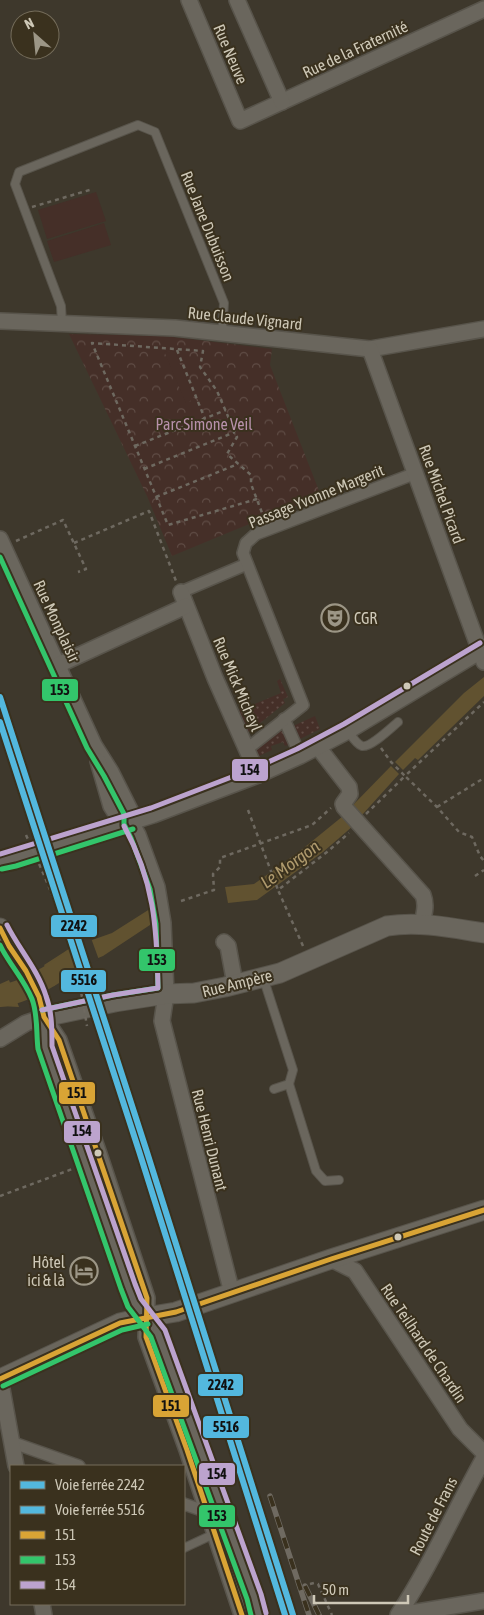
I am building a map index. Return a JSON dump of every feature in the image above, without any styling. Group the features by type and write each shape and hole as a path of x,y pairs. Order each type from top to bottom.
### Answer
{"street":[{"name":"Rue Neuve","path":"189,0 240,121"},
{"path":"238,0 282,102"},
{"name":"Rue de la Fraternité","path":"240,121 481,9"},
{"name":"Rue Claude Vignard","path":"0,321 175,328 370,349 484,330"},
{"name":"Rue Michel Picard","path":"370,349 483,654"},
{"name":"Passage Yvonne Margerit","path":"247,749 304,705 243,553 246,543 256,534 268,529 416,473"},
{"name":"Rue Monplaisir","path":"2,543 94,745 111,806 118,817 131,822"},
{"path":"58,664 247,564"},
{"name":"Rue Mick Micheyl","path":"184,599 215,678 258,774"},
{"path":"0,862 131,822 229,787 318,747 483,654"},
{"path":"284,719 296,746"},
{"path":"318,747 349,787 350,794 343,804 344,807 422,895 425,902 422,924"},
{"name":"Rue Henri Dunant","path":"131,822 140,839 160,900 163,923 166,994 162,1020 232,1293"},
{"name":"Rue Ampère","path":"44,1018 116,1002 166,994 194,993 280,973 387,926 405,923 422,924 484,933"},
{"path":"0,928 8,946 26,971 38,997 44,1018 45,1047 128,1287 134,1303 158,1332 259,1615"},
{"path":"224,942 228,946 235,984"},
{"path":"0,1039 26,1023 44,1018"},
{"path":"16,1465 0,1379 120,1323 176,1312 484,1210"},
{"name":"Rue Teilhard de Chardin","path":"331,1260 355,1271 460,1429 484,1453"},
{"path":"146,1317 146,1337 187,1450 206,1512 242,1615"},
{"path":"11,1442 77,1465"},
{"name":"Route de Frans","path":"398,1615 414,1591 484,1458"},
{"path":"185,1504 206,1512"},
{"path":"398,1615 484,1601"}],"lane":[{"name":"Rue Jane Dubuisson","path":"62,323 61,306 14,184 19,172 138,125 155,132 224,304 222,334"},
{"path":"348,731 358,744 363,746 376,741 398,722"},
{"path":"263,977 294,1070 289,1084 316,1171 325,1181 339,1180"},
{"path":"274,1089 289,1084"},
{"path":"185,1548 214,1534"}],"path":[{"path":"32,207 93,189"},
{"path":"257,499 168,525 92,343 203,351 200,367 217,390 237,437 227,454 251,475 250,484 257,499 268,529"},
{"path":"177,350 205,419"},
{"path":"135,446 226,410"},
{"path":"144,469 235,432"},
{"path":"156,497 238,464"},
{"path":"74,543 148,511 184,599"},
{"path":"2,543 63,520 86,569 78,572"},
{"path":"278,890 327,852 359,823 405,776 484,702"},
{"path":"376,741 391,762 438,807 459,832 472,836 484,861"},
{"path":"438,807 484,778"},
{"path":"181,901 214,890 213,874 220,867 220,858 312,825 334,806"},
{"path":"248,810 278,890 300,937"},
{"path":"26,835 50,889 70,944 86,1026"},
{"path":"475,876 484,870"},
{"path":"0,1196 72,1169"},
{"path":"310,1584 318,1584 332,1615"},
{"path":"280,1593 279,1598 284,1615"}],"green space":[{"path":"96,192 106,221 47,239 38,210"},
{"path":"104,223 111,245 54,262 47,241"},
{"name":"Parc Simone Veil","path":"69,334 164,336 272,349 270,365 321,496 172,556 147,496"},
{"path":"164,351 175,352 194,399 186,403"},
{"path":"280,679 288,697 283,699 285,703 244,736 235,714 281,693 277,681"},
{"path":"315,716 320,729 298,740 293,726"},
{"path":"283,729 290,744 285,746 283,742 271,746 272,750 259,756 256,749"}],"water":[{"path":"484,677 484,696 418,760 415,758 403,770 395,762 464,693"},
{"path":"391,766 399,774 362,815 352,806"},
{"path":"343,816 353,826 323,852 257,900 228,903 225,887 254,884 300,851"},
{"path":"153,907 156,921 103,956 70,970 54,986 44,965 72,947 112,933"},
{"path":"9,980 19,1007 0,1006 0,984"}],"pier":[{"path":"91,938 99,960 81,967 77,956 80,968 74,971 68,946"}],"waterway":[{"name":"Le Morgon","path":"0,996 39,982 74,959"}],"railway":[{"path":"270,1496 309,1615"},
{"path":"305,1586 319,1615"}],"rail line":[{"name":"2242","path":"0,697 146,1149 293,1615"},
{"name":"5516","path":"0,722 139,1151 285,1615"}],"transit line":[{"name":"153","path":"0,557 87,748 124,814 124,824 150,889 156,924 158,988 113,995 42,1010"},
{"name":"154","path":"0,854 151,808 255,768 297,749 344,724 480,643"},
{"name":"154","path":"42,1010 113,995 158,988 155,924 148,885 134,846 124,826"},
{"name":"153","path":"2,869 133,829"},
{"name":"154","path":"7,925 43,986 51,1014 52,1046 135,1284 141,1299 165,1330 261,1594 266,1613"},
{"name":"151","path":"0,928 9,946 26,971 39,997 44,1017 59,1040 147,1298 146,1337 187,1450 242,1615"},
{"name":"153","path":"0,945 32,999 36,1017 38,1049 121,1289 128,1307 151,1337 247,1599 251,1615"},
{"name":"151","path":"0,1379 120,1323 176,1312 331,1259 484,1210"},
{"name":"153","path":"3,1386 122,1330 148,1324"}],"place":[{"name":"CGR","path":"335,618"},
{"name":"Hôtel ici & là","path":"84,1271"}]}
